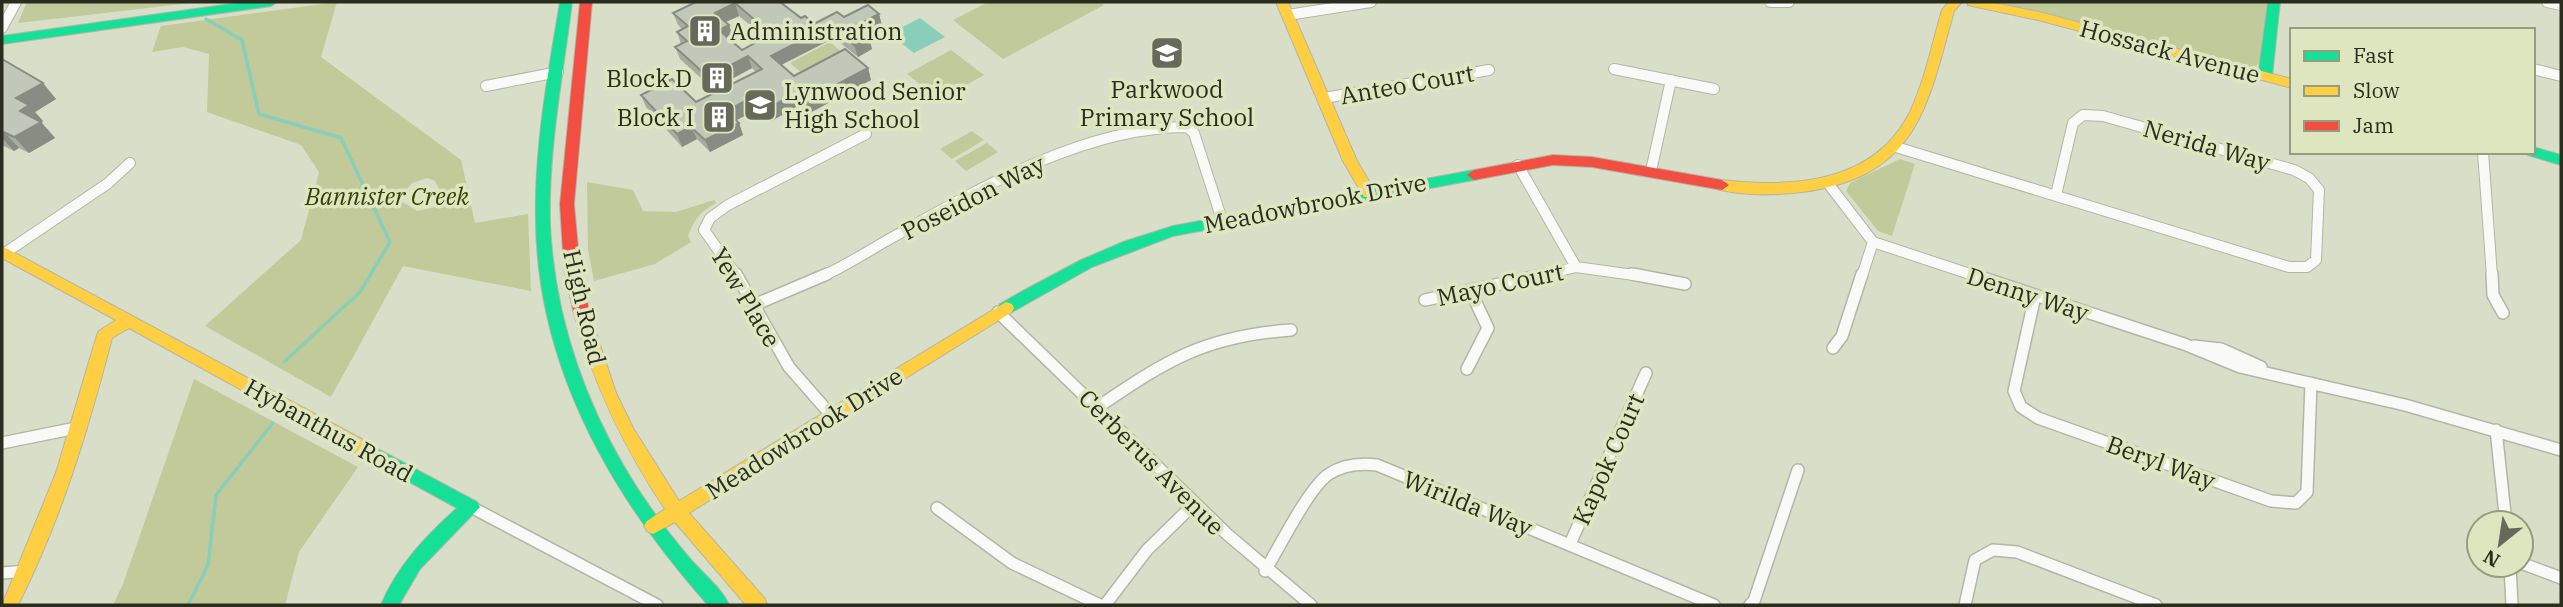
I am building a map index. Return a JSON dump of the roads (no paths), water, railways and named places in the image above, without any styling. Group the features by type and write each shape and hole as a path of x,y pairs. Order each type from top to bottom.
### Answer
{"street":[{"path":"2,28 16,2"},
{"path":"2,34 228,2"},
{"path":"2,40 271,2"},
{"name":"High Road","path":"566,2 545,184 544,239 547,279 560,340 577,393 610,461 653,526 720,605"},
{"name":"High Road","path":"586,2 566,212 573,270 586,332 603,381 634,446 702,547 758,605"},
{"path":"1365,194 1352,176 1350,161 1285,9 1371,2"},
{"path":"1770,2 1789,2"},
{"name":"Hossack Avenue","path":"1973,2 2007,8"},
{"name":"Hossack Avenue","path":"1990,2 2290,83"},
{"path":"2265,77 2274,2"},
{"path":"2547,2 2561,5"},
{"name":"Meadowbrook Drive","path":"653,526 1058,276 1118,248 1173,231 1518,165 1577,159 1602,161 1735,187 1771,189 1827,182 1856,172 1896,146 1917,111 1950,5"},
{"path":"1614,69 1714,89"},
{"name":"Anteo Court","path":"1324,98 1489,70"},
{"path":"2535,70 2561,76"},
{"path":"486,86 558,72"},
{"path":"1651,171 1671,80"},
{"name":"Nerida Way","path":"1896,146 2289,267 2307,267 2316,260 2319,190 2309,178 2294,170 2103,116 2083,115 2073,124 2056,195"},
{"name":"Poseidon Way","path":"754,305 827,274 984,186 1078,147 1163,127 1187,127 1194,133 1222,220"},
{"name":"Yew Place","path":"831,415 789,367 768,335 726,258 704,230 711,215 866,134"},
{"path":"2535,149 2561,154"},
{"path":"2535,150 2561,160"},
{"path":"2483,154 2493,295 2503,313"},
{"path":"3,252 107,184 131,163"},
{"name":"Mayo Court","path":"1518,165 1576,267"},
{"path":"1827,182 1873,242 1842,337 1833,348"},
{"name":"Denny Way","path":"1873,242 2184,344 2220,362 2270,372 2496,430 2561,450"},
{"name":"Hybanthus Road","path":"3,252 471,507 657,605"},
{"name":"Mayo Court","path":"1425,300 1576,267 1610,270 1685,284"},
{"path":"1467,369 1488,328 1471,292"},
{"name":"Beryl Way","path":"2035,296 2014,391 2021,407 2038,418 2270,501 2296,503 2307,492 2311,383"},
{"name":"Cerberus Avenue","path":"998,312 1098,407 1193,505 1265,571 1311,605"},
{"path":"9,605 27,570 81,427 106,335 133,324"},
{"path":"1098,407 1184,353 1209,343 1260,332 1291,330"},
{"name":"Kapok Court","path":"1570,544 1646,373"},
{"path":"2,443 81,427"},
{"path":"2496,430 2504,509"},
{"name":"Wirilda Way","path":"1265,571 1321,481 1331,472 1359,462 1377,465 1714,605"},
{"path":"1750,605 1798,470"},
{"path":"937,508 1012,564 1103,605 1147,550 1193,505"},
{"path":"390,605 397,584 412,564 471,507"},
{"path":"1965,605 1975,560 1993,550 2017,552 2155,605"},
{"path":"2535,568 2561,578"},
{"path":"2,573 27,570"},
{"path":"2511,579 2512,605"}],"water":[{"path":"920,18 945,37 914,53 889,34"}],"waterway":[{"name":"Bannister Creek","path":"206,19 242,40 259,114 341,138 390,242 360,292 284,362"},
{"name":"Bannister Creek","path":"188,605 208,565 216,495 273,423"}],"place":[{"name":"Administration","path":"705,31"},
{"name":"Parkwood Primary School","path":"1167,53"},
{"name":"Block D","path":"717,78"},
{"name":"Lynwood Senior High School","path":"760,105"},
{"name":"Block I","path":"719,117"}]}
